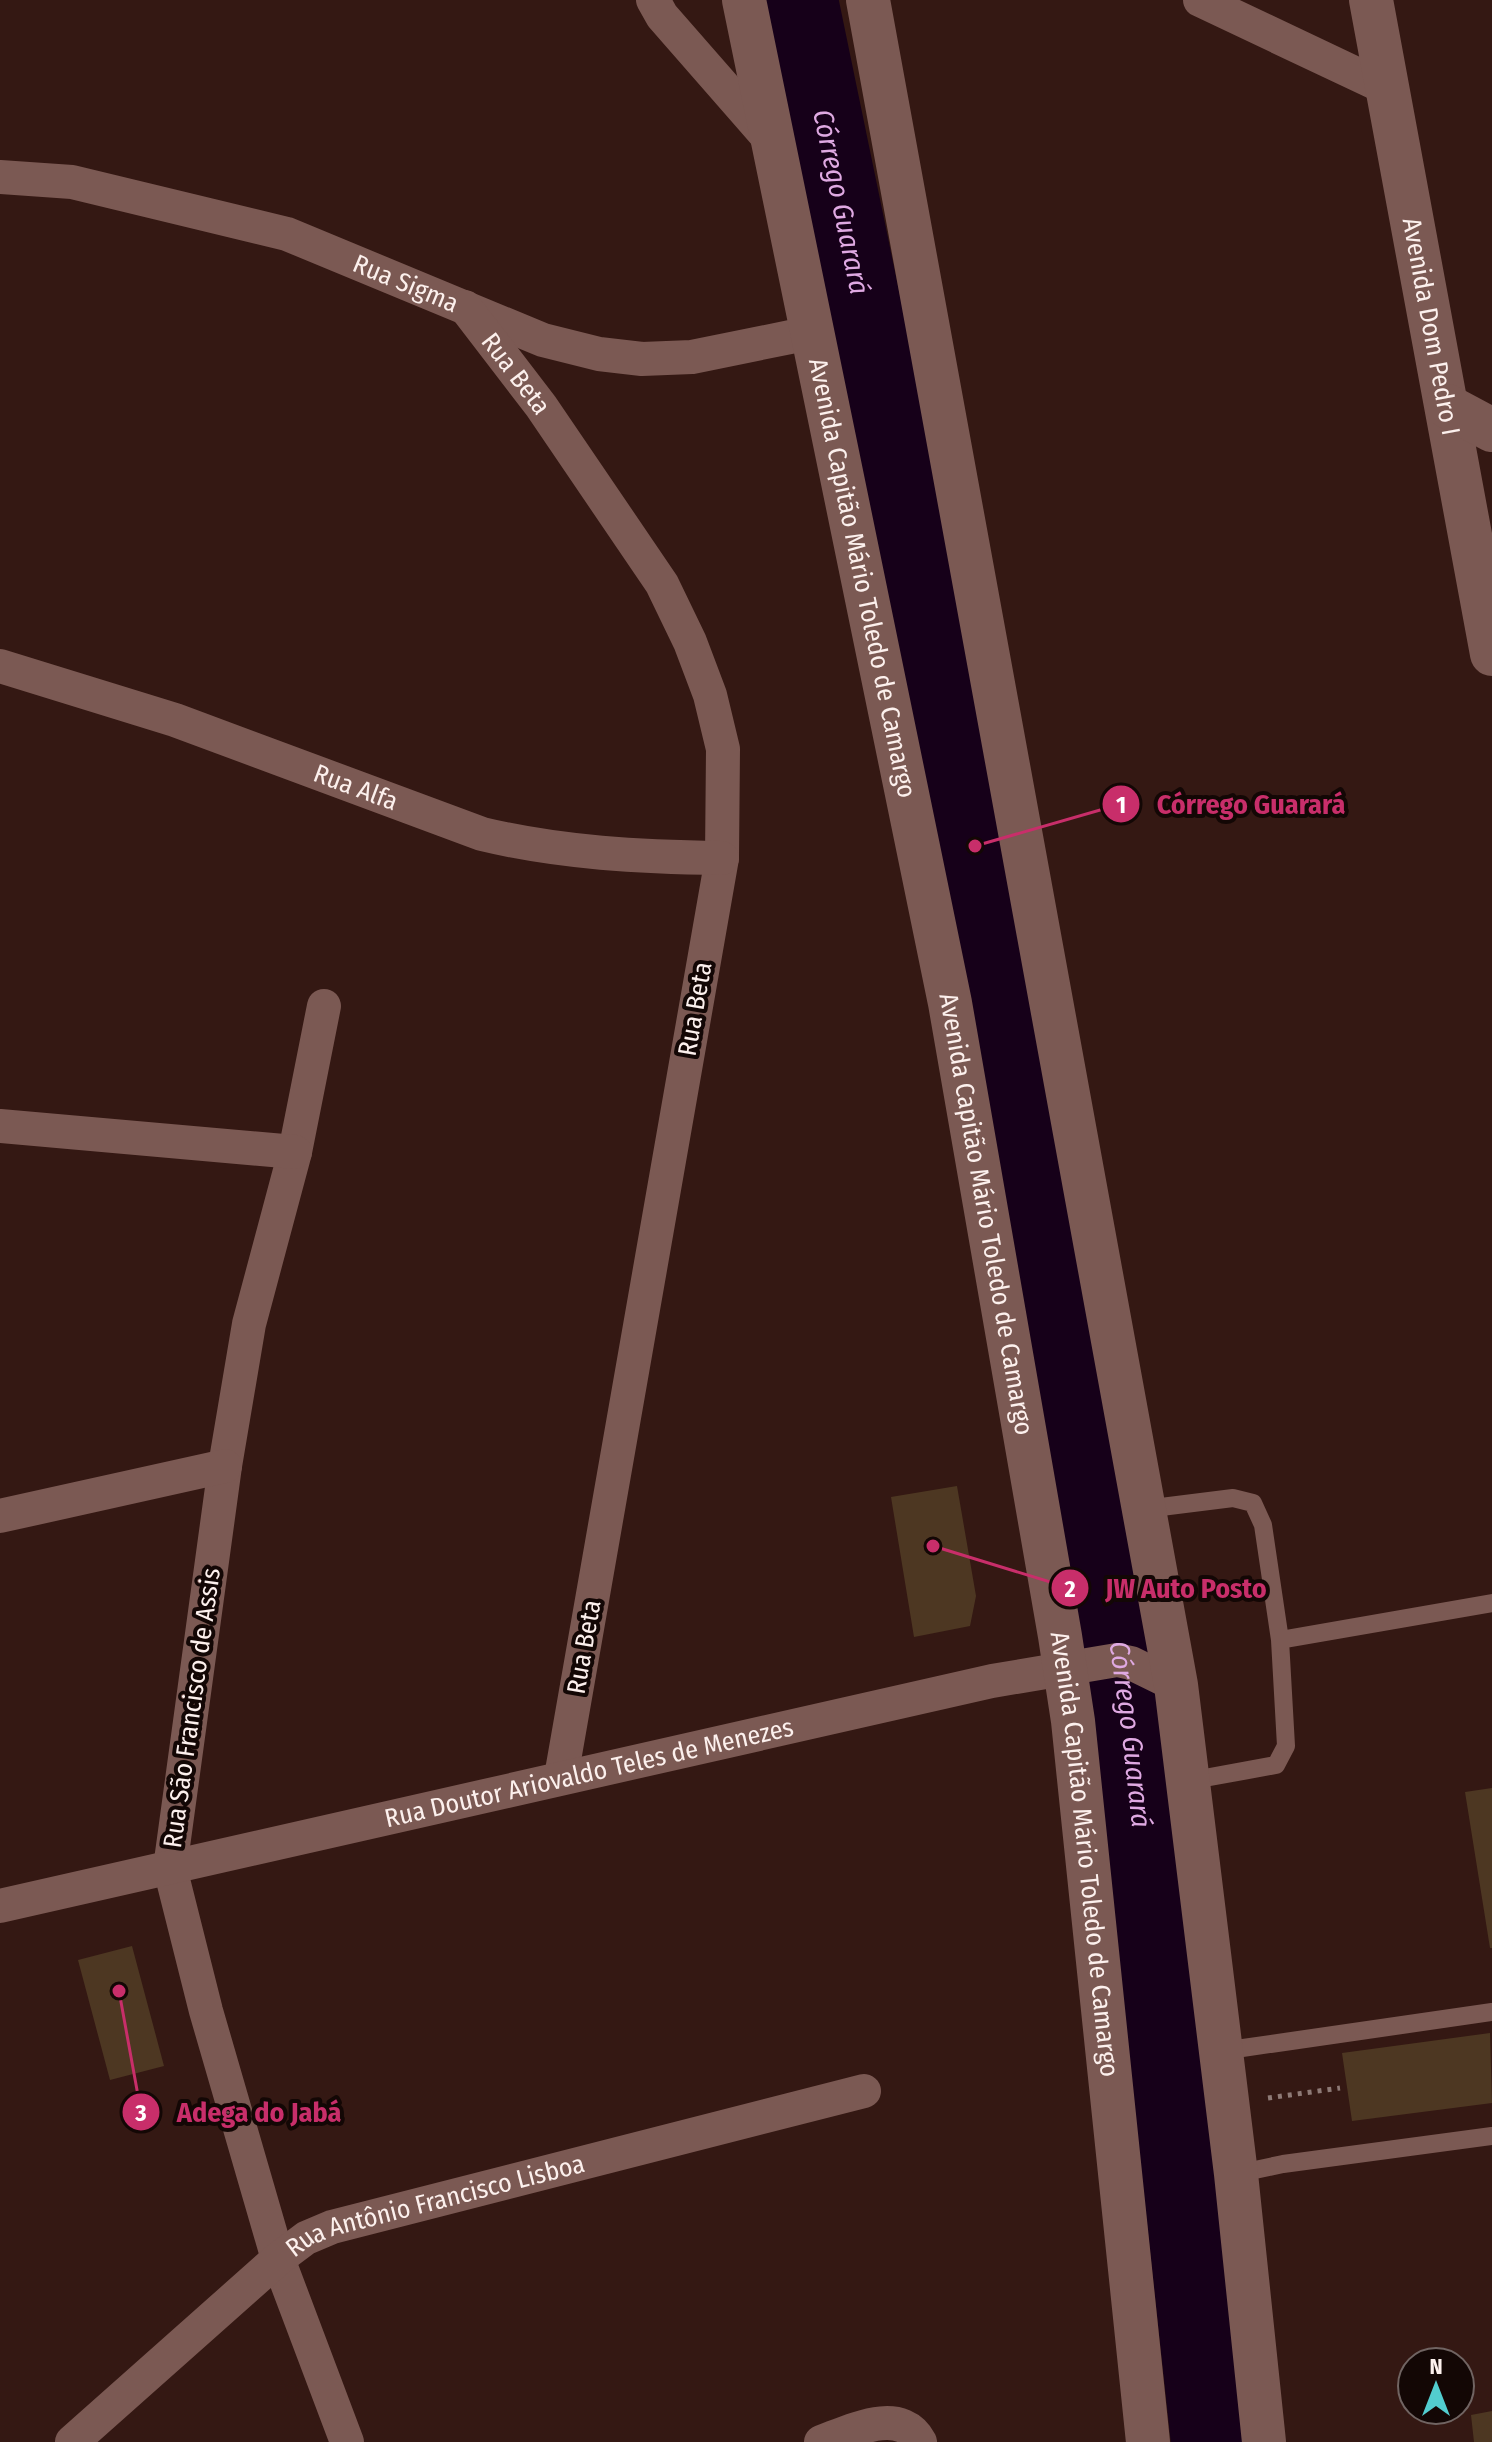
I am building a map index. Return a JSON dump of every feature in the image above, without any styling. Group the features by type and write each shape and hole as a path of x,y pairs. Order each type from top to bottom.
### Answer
{"main road":[{"name":"Avenida Capitão Mário Toledo de Camargo","path":"744,0 950,1003 1073,1667 1148,2442"},
{"path":"868,0 1145,1509 1160,1678 1188,1781 1228,2104 1264,2442"},
{"name":"Avenida Dom Pedro I","path":"1371,0 1492,654"},
{"path":"1447,406 1492,430"}],"street":[{"path":"653,0 662,16 773,143"},
{"path":"1200,0 1386,88"},
{"name":"Rua Sigma","path":"0,177 72,182 287,234 543,340 599,354 642,359 692,357 810,333"},
{"name":"Rua Beta","path":"465,307 541,406 662,584 690,642 710,695 723,749 722,858 561,1777"},
{"name":"Rua Alfa","path":"0,666 175,720 482,834 526,845 580,852 722,858"},
{"name":"Rua São Francisco de Assis","path":"324,1006 295,1152 249,1324 225,1466 170,1868 206,2011 278,2259 347,2442"},
{"path":"0,1126 295,1152"},
{"path":"0,1516 225,1466"},
{"name":"Rua Doutor Ariovaldo Teles de Menezes","path":"0,1906 561,1777 1073,1667 1117,1660 1131,1663 1160,1678"},
{"name":"Rua Antônio Francisco Lisboa","path":"72,2442 278,2259 306,2238 332,2227 864,2091"},
{"path":"821,2442 886,2423 908,2429 920,2442"}],"lane":[{"path":"1145,1509 1233,1498 1253,1503 1263,1525 1280,1640 1286,1746 1276,1765 1188,1781"},
{"path":"1280,1640 1492,1603"},
{"path":"1221,2051 1492,2012"},
{"path":"1236,2174 1283,2164 1492,2136"}],"path":[{"path":"1228,2104 1340,2088"}],"building":[{"path":"957,1486 976,1596 970,1626 914,1637 891,1497"},
{"path":"1492,1788 1492,1948 1490,1948 1465,1792"},
{"path":"132,1946 164,2066 110,2080 78,1960"},
{"path":"1490,2033 1492,2103 1352,2121 1342,2053"},
{"path":"1492,2411 1492,2442 1474,2442 1472,2426 1476,2426 1476,2414"}],"waterway":[{"name":"Córrego Guarará","path":"800,0 975,846 1112,1585 1133,1743 1209,2442"}],"place":[{"name":"Córrego Guarará","path":"975,846"},
{"name":"JW Auto Posto","path":"933,1546"},
{"name":"Adega do Jabá","path":"119,1991"}]}
